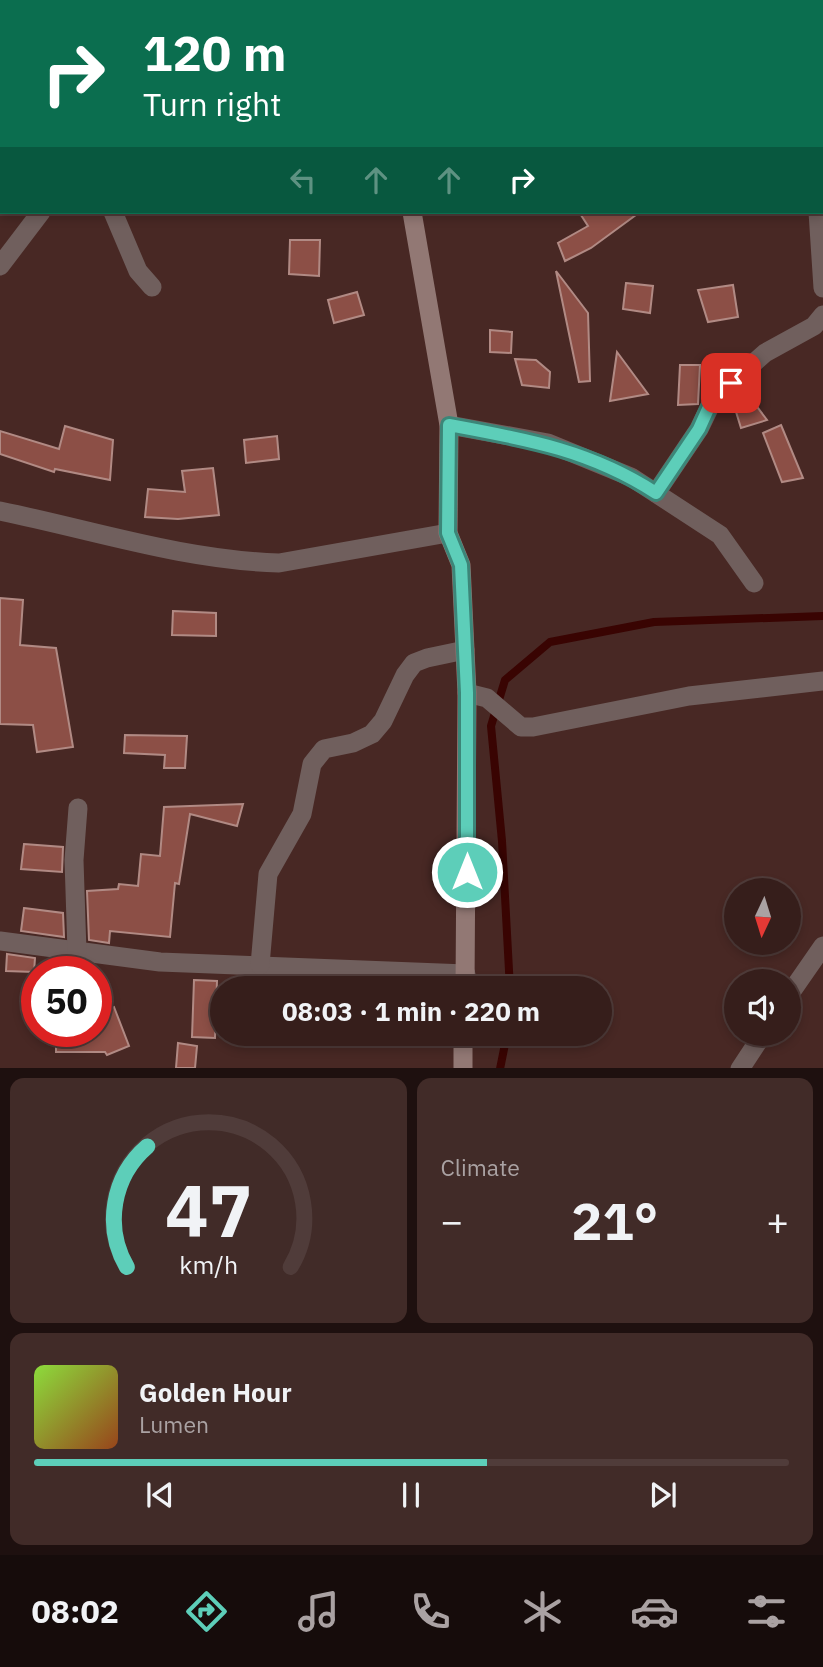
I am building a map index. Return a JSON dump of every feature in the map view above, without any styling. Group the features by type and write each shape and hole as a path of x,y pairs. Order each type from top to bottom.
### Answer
{"main road":[{"path":"412,214 449,425 448,533 461,565 467,693 465,976"},
{"path":"463,1046 463,1068"}],"street":[{"path":"0,266 39,214"},
{"path":"114,214 138,271 152,287"},
{"path":"818,214 823,288"},
{"path":"656,493 699,429 713,398 765,353 814,326 823,315"},
{"path":"449,425 548,443 631,477 720,535 754,583"},
{"path":"0,511 151,548 257,563 279,564 448,533"},
{"path":"260,965 268,874 302,814 312,764 324,749 353,743 372,734 383,721 405,675 414,663 427,657 465,650"},
{"path":"467,693 487,698 521,727 689,696 823,681"},
{"path":"77,952 74,860 78,808"},
{"path":"0,941 160,962 260,965 401,976"},
{"path":"801,978 823,946"},
{"path":"741,1068 755,1046"}],"building":[{"path":"580,214 637,214 591,248 565,261 558,243 588,226"},
{"path":"290,240 320,240 319,276 289,274"},
{"path":"556,271 588,313 590,381 579,382"},
{"path":"626,283 653,286 650,313 623,309"},
{"path":"733,285 738,317 708,322 698,290"},
{"path":"357,292 364,315 334,323 328,300"},
{"path":"490,330 512,332 511,353 490,352"},
{"path":"617,352 648,394 610,401"},
{"path":"515,359 536,360 550,372 549,388 522,385"},
{"path":"680,365 700,365 698,404 678,405"},
{"path":"746,392 767,420 741,428 733,402"},
{"path":"781,425 803,478 782,482 763,433"},
{"path":"65,426 113,440 110,480 55,469 54,472 0,454 0,431 59,449"},
{"path":"277,436 279,459 246,463 244,440"},
{"path":"213,468 219,515 178,519 145,517 148,489 185,492 182,471"},
{"path":"0,598 23,600 20,645 56,648 73,747 37,752 33,725 0,724"},
{"path":"173,611 216,613 216,636 172,635"},
{"path":"125,735 187,736 185,768 164,768 165,755 124,753"},
{"path":"243,804 237,826 190,814 179,884 175,883 170,937 110,931 109,943 89,940 87,891 118,889 119,884 138,886 141,854 160,856 164,807"},
{"path":"24,844 63,847 62,872 21,869"},
{"path":"24,908 63,913 64,937 21,931"},
{"path":"7,954 21,956 21,972 6,971"},
{"path":"194,980 210,981 210,1038 192,1037"},
{"path":"114,1007 129,1046 107,1055 105,1052 56,1052 56,1047 112,1047"},
{"path":"178,1043 197,1046 195,1068 176,1068"}],"waterway":[{"path":"509,976 502,841 491,726 505,680 550,642 654,622 823,616"},
{"path":"500,1068 505,1046"}],"route":[{"path":"467,872 467,693 461,565 448,533 449,425 548,443 588,457 631,477 656,493 699,429 713,398 731,383"}]}
